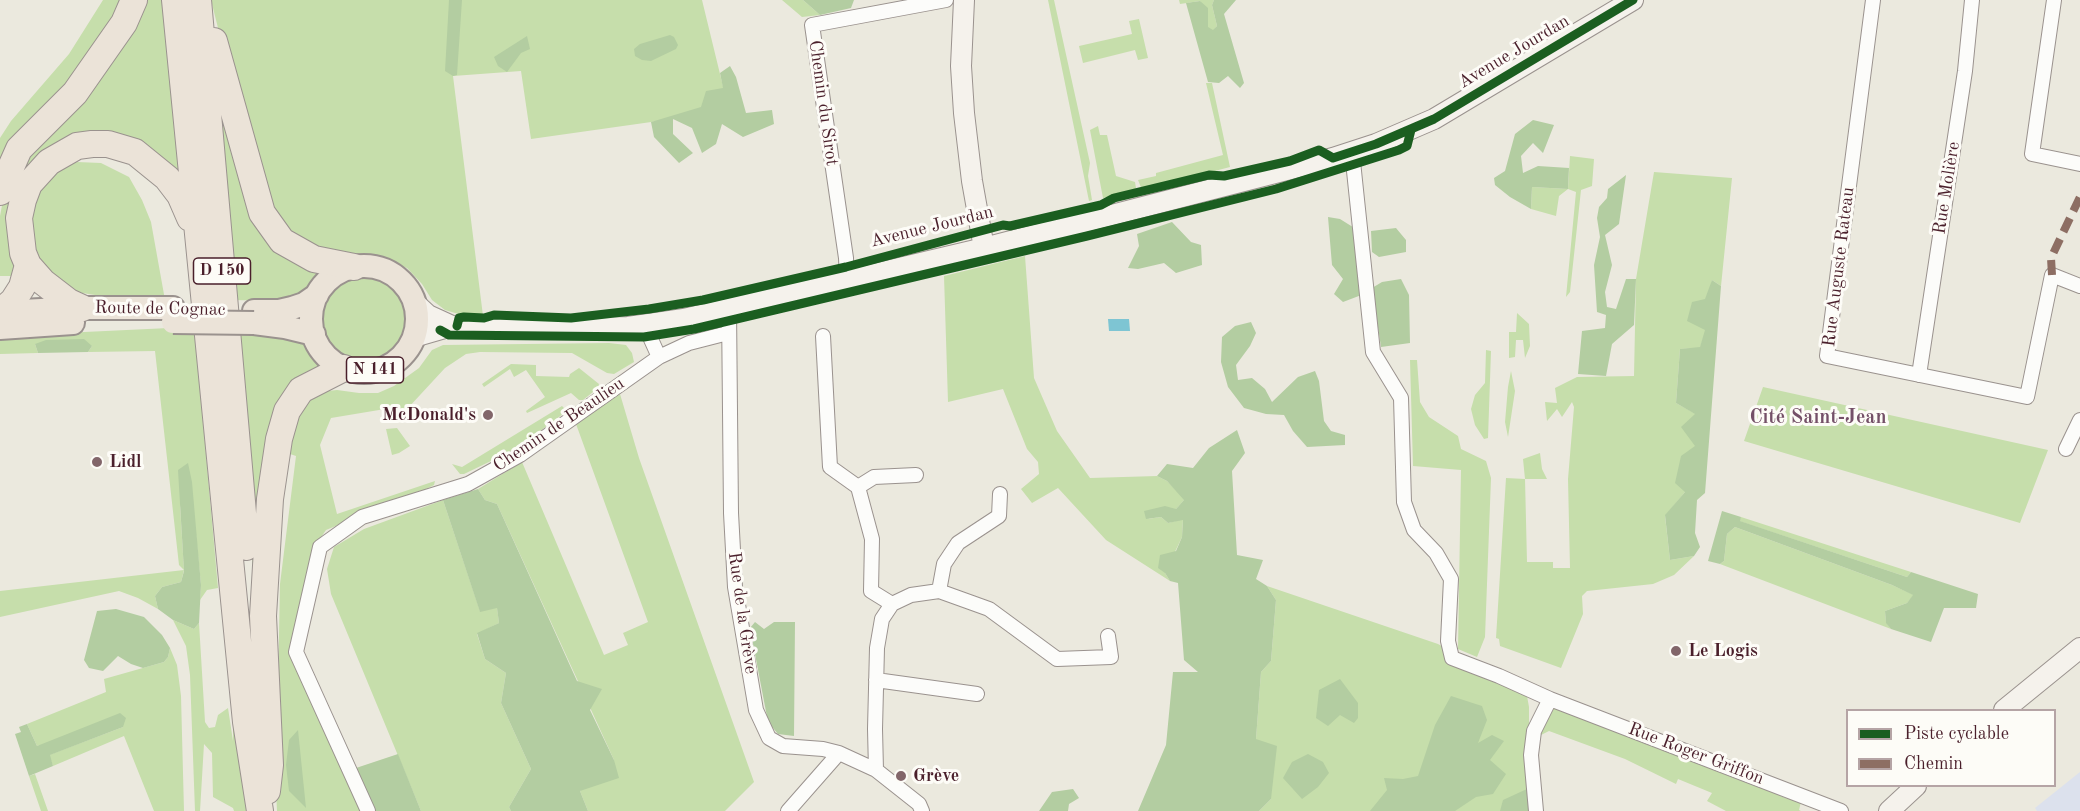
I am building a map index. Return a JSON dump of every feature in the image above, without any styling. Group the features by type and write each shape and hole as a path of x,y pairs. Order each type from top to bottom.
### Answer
{"highway":[{"path":"0,192 20,149 75,93 124,22 134,0"},
{"name":"D 150","path":"176,0 246,722 262,811"},
{"path":"200,0 262,213 282,241 290,246 314,260 354,267"},
{"name":"D 150","path":"200,0 246,543 262,811"},
{"path":"82,308 56,292 28,265 20,236 19,218 29,184 37,173 62,153 77,146 108,144 135,152 167,178 180,195 190,217 200,262"},
{"path":"4,322 28,265"},
{"path":"262,811 270,765 262,616 270,499 279,439 287,411 301,390 344,368"}],"main road":[{"path":"964,0 962,66 964,113 972,181 984,248"},
{"name":"Avenue Jourdan","path":"414,337 452,326 549,328 645,326 729,309 984,248 1352,152 1434,119 1633,0"},
{"path":"314,334 311,321 312,307 317,295 326,282 354,267 370,266 386,270 410,291 415,303"},
{"name":"Route de Cognac","path":"4,322 82,308 173,315 254,317 304,304 317,295"},
{"name":"Avenue Jourdan","path":"415,303 428,315 452,326"},
{"name":"N 141","path":"314,334 325,354 344,368 360,372 377,370 393,363 406,352 414,337 417,322 415,303"},
{"name":"Route de Cognac","path":"4,322 85,322 173,315"},
{"name":"Route de Cognac","path":"254,317 314,334"},
{"path":"2006,709 2080,648"},
{"path":"1888,811 1915,787"}],"street":[{"name":"Chemin du Sirot","path":"846,281 846,258 812,25 946,0"},
{"name":"Rue Auguste Rateau","path":"1873,0 1827,356 2027,397 2052,274 2080,286"},
{"name":"Rue Molière","path":"1919,375 1965,71 1972,0"},
{"path":"2054,0 2048,55 2032,154 2080,164"},
{"name":"Rue Roger Griffon","path":"1352,152 1373,351 1401,398 1404,502 1414,530 1436,553 1451,579 1448,641 1452,658 1550,699 1841,811"},
{"name":"Rue de la Grève","path":"729,309 731,513 735,587 756,710 769,738 783,746 823,749 839,753 876,770 918,804 922,811"},
{"path":"645,326 659,357"},
{"name":"Chemin de Beaulieu","path":"368,811 296,652 320,546 362,517 468,484 520,455 659,357 689,344 728,333"},
{"path":"823,336 830,467 858,487 872,538 872,591 892,604"},
{"path":"2066,449 2080,420"},
{"path":"858,487 874,477 916,475"},
{"path":"939,591 944,564 958,543 999,516 1000,494"},
{"path":"876,770 874,729 877,648 882,619 892,604 911,595 939,591 989,609 1057,659 1111,657 1108,636"},
{"path":"876,680 977,694"},
{"path":"1536,811 1531,755 1534,731 1550,699"},
{"path":"788,811 839,753"}],"shaded area":[{"path":"2080,772 2080,811 2037,811 2035,808"}],"green space":[{"path":"103,0 126,0 114,24 0,166 0,138 11,121 69,54"},
{"path":"146,0 166,0 181,174 140,149 45,156 17,276 0,276 0,216 3,200 14,176 68,113"},
{"path":"211,0 702,0 729,111 531,139 521,71 453,76 483,316 462,315 445,310 432,300 422,284 407,268 379,257 335,255 293,237 268,203 227,64"},
{"path":"449,0 462,0 457,75 453,76 445,71"},
{"path":"782,0 803,0 820,15 802,17"},
{"path":"803,0 854,0 851,8 820,15"},
{"path":"1048,0 1054,0 1090,163 1088,176 1092,200 1089,201"},
{"path":"1179,0 1214,0 1212,5 1217,26 1213,31 1208,28 1200,1 1180,4"},
{"path":"1214,0 1236,0 1224,14 1244,83 1240,88 1228,76 1219,83 1208,82 1186,3 1200,1 1208,8 1208,27 1213,30 1217,26 1212,5"},
{"path":"1139,19 1148,58 1138,60 1135,50 1083,63 1079,46 1132,34 1129,21"},
{"path":"670,35 674,37 678,45 676,49 651,61 635,56 634,49 640,44"},
{"path":"527,36 530,49 521,53 507,72 498,66 494,57"},
{"path":"730,66 736,77 746,113 772,110 774,124 743,137 722,124 716,144 702,153 692,128 673,119 673,134 693,153 679,163 654,137 651,122 701,107 706,91 723,88 720,73"},
{"path":"215,67 255,211 323,274 308,290 282,301 231,300"},
{"path":"1206,83 1212,83 1230,167 1142,190 1138,180 1223,155"},
{"path":"1533,120 1554,125 1543,153 1533,143 1521,156 1523,173 1538,166 1569,168 1568,189 1532,187 1531,209 1495,185 1494,178 1505,171 1515,134"},
{"path":"1098,126 1100,135 1107,135 1116,176 1135,182 1136,188 1133,191 1103,198 1090,130"},
{"path":"1570,156 1594,159 1592,186 1581,190 1570,292 1566,297 1576,192 1568,189"},
{"path":"77,162 101,163 129,177 151,222 165,300 115,298 69,291 54,282 30,246 33,197 56,169"},
{"path":"1654,172 1732,178 1721,286 1712,280 1706,330 1700,348 1680,349 1676,403 1696,414 1696,446 1685,492 1665,516 1670,560 1694,556 1674,575 1653,584 1587,591 1582,596 1583,614 1561,668 1500,646 1499,639 1496,638 1506,478 1525,479 1527,562 1553,562 1553,568 1570,568 1568,479 1574,407 1572,402 1562,417 1557,409 1547,421 1545,402 1557,403 1555,388 1577,377 1634,376 1636,279"},
{"path":"1626,175 1619,224 1605,235 1612,265 1605,292 1607,307 1616,309 1626,279 1636,279 1634,325 1612,344 1606,376 1578,374 1582,331 1605,328 1606,315 1597,312 1594,265 1600,237 1597,218 1599,207 1607,198 1608,189"},
{"path":"1532,187 1568,189 1559,196 1556,216 1531,209"},
{"path":"1328,217 1340,219 1356,229 1364,294 1343,302 1334,294 1343,279 1332,265"},
{"path":"1172,222 1191,242 1201,245 1202,265 1176,273 1164,263 1138,269 1128,268 1139,246 1137,234"},
{"path":"1396,228 1406,240 1406,252 1379,257 1372,252 1371,231"},
{"path":"1025,256 1034,378 1057,431 1090,478 1157,476 1167,481 1185,499 1176,509 1147,519 1161,517 1168,523 1183,519 1182,537 1165,573 1170,581 1106,540 1058,488 1032,503 1021,489 1039,474 1038,462 1027,449 1003,389 948,402 944,276"},
{"path":"364,276 381,279 396,289 406,304 409,321 406,338 396,353 381,363 364,366 347,363 332,353 322,338 319,321 322,304 332,289 347,279"},
{"path":"1401,279 1409,295 1410,343 1381,347 1372,288 1382,282"},
{"path":"1712,280 1721,286 1705,493 1697,500 1695,533 1700,547 1694,556 1670,560 1665,515 1685,492 1675,483 1681,456 1695,446 1681,427 1695,414 1676,403 1680,349 1700,347 1705,330 1687,321 1692,302 1705,299"},
{"path":"1517,313 1529,324 1530,346 1525,358 1523,340 1516,340 1515,357 1509,358 1509,332 1516,332"},
{"path":"1251,322 1256,333 1250,346 1236,365 1238,380 1252,378 1265,389 1272,402 1298,377 1315,371 1319,381 1324,421 1331,431 1345,435 1345,445 1307,447 1293,431 1284,415 1266,414 1244,408 1228,387 1221,362 1222,337 1235,326"},
{"path":"169,328 195,332 218,588 207,590 200,600 201,585 196,535 180,505 184,570 179,565 155,351 88,352 92,346 35,344 38,353 0,354 0,336"},
{"path":"234,331 299,339 326,372 272,423 254,603 250,508"},
{"path":"84,339 92,346 88,352 38,353 35,344 46,340"},
{"path":"609,343 626,345 632,353 634,362 614,374 607,373 572,353 480,352 466,354 445,368 408,408 395,416 391,408 331,418 320,445 337,514 435,481 434,485 422,491 326,530 315,546 292,660 366,811 277,811 280,584 296,456 290,454 292,423 303,406 319,392 337,390 378,393 394,386 419,368 432,350 443,345"},
{"path":"1486,350 1491,351 1488,438 1484,439 1475,425 1471,409 1475,395 1485,383"},
{"path":"1410,360 1417,360 1420,402 1429,417 1458,436 1461,449 1486,461 1491,478 1485,637 1477,657 1458,649 1461,470 1413,466"},
{"path":"511,364 536,365 536,376 569,377 579,368 599,384 598,388 583,400 579,400 571,393 527,413 526,411 545,397 526,370 514,377 510,369 484,387 482,384"},
{"path":"1511,371 1515,391 1508,437 1505,422"},
{"path":"1763,387 2048,450 2020,523 1744,441"},
{"path":"620,394 639,458 754,782 725,811 588,811 580,791 614,760 497,504 485,500 478,489 522,462 604,655 628,645 623,633 648,622 576,424"},
{"path":"562,406 567,411 516,449 464,474 460,474 452,464 462,467"},
{"path":"397,428 410,446 392,455 386,429"},
{"path":"1237,430 1245,453 1232,471 1237,555 1263,560 1256,579 1267,586 1276,600 1271,661 1261,672 1256,739 1277,746 1271,799 1259,811 1138,811 1166,745 1173,672 1198,672 1184,660 1178,583 1170,581 1158,568 1160,555 1176,551 1182,537 1183,520 1168,523 1161,517 1146,519 1144,511 1165,506 1176,509 1184,500 1167,481 1157,476 1167,464 1193,468 1209,448"},
{"path":"1540,453 1542,469 1547,479 1525,479 1523,459"},
{"path":"188,463 192,482 201,585 199,623 194,629 173,620 158,609 155,596 162,587 181,582 184,571 178,470"},
{"path":"478,489 485,500 497,504 577,681 602,689 590,710 614,760 619,778 580,791 588,811 511,811 509,807 531,769 501,703 506,673 485,659 477,633 499,623 497,608 480,612 443,500"},
{"path":"443,500 480,611 497,607 499,623 477,634 485,659 506,673 501,703 531,769 509,807 511,811 421,811 331,594 327,569 334,547 364,529"},
{"path":"1722,511 1741,517 1740,521 1907,577 1911,572 1978,594 1976,608 1944,608 1931,642 1891,629 1886,623 1885,611 1907,603 1913,595 1892,585 1735,527 1727,534 1724,561 1720,564 1708,561"},
{"path":"1741,517 1911,572 1907,577 1739,521"},
{"path":"1735,527 1914,595 1907,603 1885,611 1886,622 1891,629 1720,564 1724,561 1727,534"},
{"path":"184,570 181,582 162,587 155,596 158,609 119,591 0,617 0,591"},
{"path":"1267,586 1438,644 1527,696 1529,707 1529,811 1259,811 1271,799 1256,739 1261,672 1271,661 1276,600"},
{"path":"116,609 144,617 162,635 170,648 164,662 143,668 118,656 103,671 89,668 84,660 97,611"},
{"path":"173,620 194,629 199,623 205,722 209,728 215,727 218,715 228,708 233,741 233,722 236,724 249,811 234,811 233,808 213,797 212,753 204,744 200,811 195,811 190,675 186,646"},
{"path":"755,622 764,629 774,622 795,622 794,736 778,734 768,722 750,628"},
{"path":"170,648 177,665 181,696 184,811 154,811 124,736 53,766 49,755 123,727 37,746 27,724 106,692 104,679 164,662"},
{"path":"1340,679 1358,703 1358,718 1354,723 1340,715 1328,726 1316,718 1319,690"},
{"path":"1451,696 1482,706 1487,720 1478,743 1492,735 1504,741 1490,760 1506,774 1493,794 1476,797 1455,811 1370,811 1387,790 1384,778 1403,779 1418,776 1435,725"},
{"path":"1558,706 1725,769 1785,798 1798,800 1801,802 1799,810 1801,811 1726,811 1707,801 1712,793 1678,779 1676,784 1625,759 1549,731 1541,735 1542,723 1549,710"},
{"path":"120,713 126,718 123,727 50,755 53,766 29,776 15,734 21,732 19,727 27,724 37,746"},
{"path":"298,730 306,808 289,791 286,765 289,740"},
{"path":"398,754 421,811 372,811 356,768"},
{"path":"1308,754 1323,762 1329,773 1318,787 1302,799 1283,778 1292,762"},
{"path":"35,774 48,811 41,811 29,776"},
{"path":"1529,788 1529,811 1500,811 1503,800"},
{"path":"1073,789 1079,798 1069,804 1068,811 1039,811 1052,792"}],"water":[{"path":"1108,319 1129,319 1130,331 1109,331"}],"marked path":[{"path":"2052,275 2051,258 2080,197"}],"cycle path":[{"path":"457,326 459,318 464,317 484,318 494,315 571,318 703,300 846,267 1003,225 1010,226 1101,205 1114,198 1209,175 1224,176 1290,161 1319,150 1333,158 1376,144 1434,119 1633,0"},
{"path":"440,330 449,335 644,337 694,329 1276,189 1399,150 1407,146 1411,130"}],"place":[{"name":"McDonald's","path":"488,415"},
{"name":"Lidl","path":"97,462"},
{"name":"Le Logis","path":"1676,651"},
{"name":"Grève","path":"901,776"}],"district":[{"name":"Cité Saint-Jean","path":"1818,418"}]}
